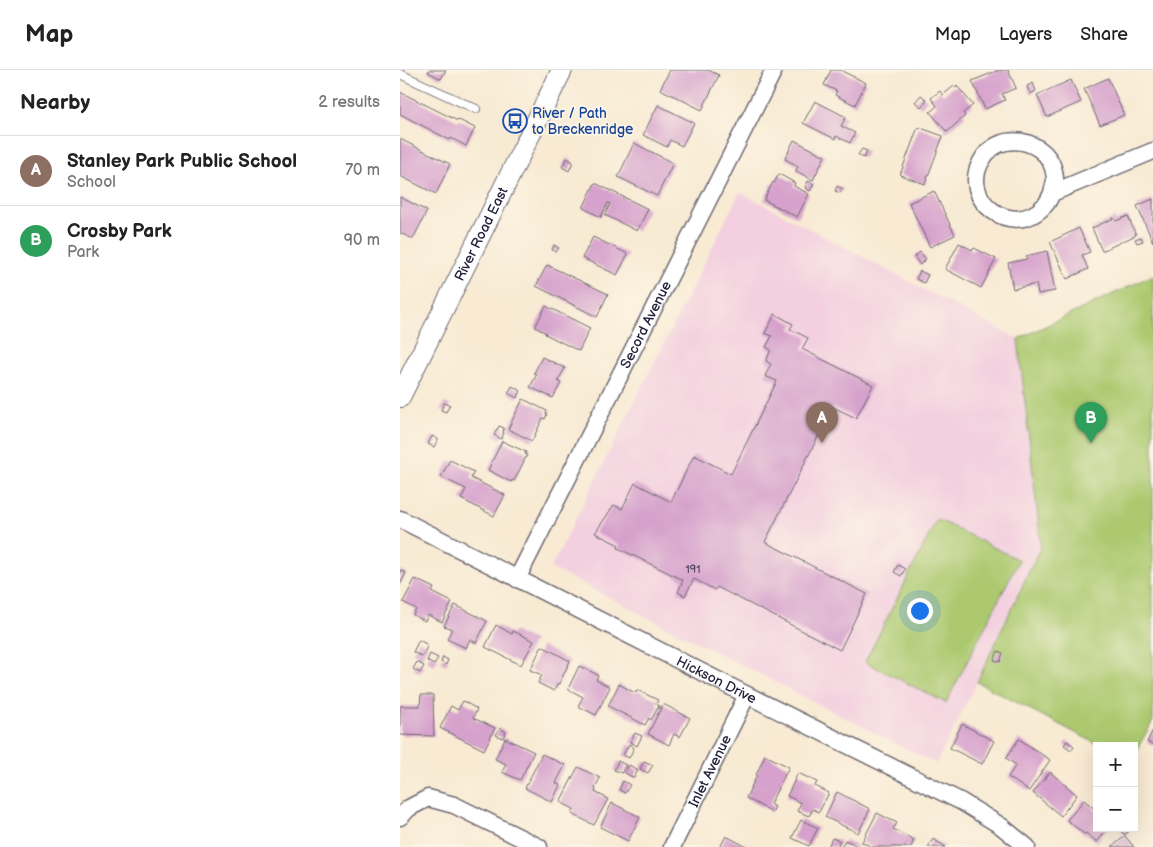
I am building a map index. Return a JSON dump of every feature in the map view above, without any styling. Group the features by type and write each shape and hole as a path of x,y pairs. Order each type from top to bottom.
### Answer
{"street":[{"name":"River Road East","path":"400,396 562,70"},
{"name":"Secord Avenue","path":"517,579 774,70"},
{"path":"1052,193 1055,178 1051,164 1043,152 1030,143 1016,140 1001,143 987,152 978,166 976,183 981,199 993,212 1006,218 1020,219 1034,214 1045,206 1052,193 1153,151"},
{"name":"Hickson Drive","path":"400,519 962,802 1001,826 1027,847"},
{"name":"Inlet Avenue","path":"672,847 747,695"},
{"path":"400,817 409,808 428,798 454,805 539,847"}],"lane":[{"path":"400,74 476,109"}],"shaded area":[{"path":"740,192 1018,339 1041,546 936,764 551,568"}],"green space":[{"path":"1153,275 1153,721 1138,747 1138,742 1093,742 977,682 1041,546 1018,339"},
{"path":"937,519 1019,560 946,703 865,662"}],"building":[{"path":"429,70 446,70 441,79 428,72"},
{"path":"670,70 708,70 719,75 702,110 660,89"},
{"path":"831,70 840,70 866,83 855,105 835,95 837,91 824,85"},
{"path":"999,70 1008,70 1016,88 1002,94 1005,100 985,109 972,81"},
{"path":"1108,78 1124,115 1100,125 1084,89"},
{"path":"1071,80 1081,102 1047,117 1037,95"},
{"path":"1033,83 1036,91 1030,94 1027,86"},
{"path":"954,86 956,88 957,86 973,105 963,113 965,116 947,132 930,112 937,106 931,98 940,91 943,95"},
{"path":"400,92 475,128 466,146 451,138 450,140 400,114"},
{"path":"921,95 927,100 921,107 915,102"},
{"path":"815,101 846,117 841,126 855,133 850,143 836,136 835,139 803,123"},
{"path":"658,105 694,123 682,146 670,140 667,147 643,135"},
{"path":"918,127 943,136 925,184 900,175"},
{"path":"400,139 450,164 436,194 400,176"},
{"path":"794,140 825,156 813,180 796,171 798,166 785,159"},
{"path":"634,143 673,163 657,196 618,177"},
{"path":"862,149 867,151 864,158 858,155"},
{"path":"567,158 573,162 569,171 562,167"},
{"path":"779,174 795,183 794,186 809,194 797,217 764,200"},
{"path":"808,181 814,184 810,191 805,188"},
{"path":"595,183 648,209 637,231 605,215 610,204 608,203 601,217 583,208"},
{"path":"837,186 843,189 840,193 835,191"},
{"path":"934,191 955,235 930,247 909,203"},
{"path":"400,197 427,211 413,239 400,233"},
{"path":"1153,199 1153,242 1137,206"},
{"path":"1128,216 1136,235 1102,251 1092,228 1114,218 1116,221"},
{"path":"1079,228 1090,252 1082,255 1088,269 1067,279 1050,242"},
{"path":"593,237 628,254 617,275 582,258"},
{"path":"1141,237 1143,241 1137,243 1135,239"},
{"path":"959,243 996,259 981,288 945,269"},
{"path":"554,245 559,248 556,252 552,250"},
{"path":"1047,251 1055,291 1038,294 1036,284 1013,289 1008,263 1027,259 1026,256"},
{"path":"920,252 926,259 920,265 914,257"},
{"path":"547,265 608,294 597,317 536,286"},
{"path":"920,271 928,275 924,283 916,279"},
{"path":"546,306 590,328 579,351 535,327"},
{"path":"775,314 793,324 790,329 808,338 802,349 873,385 856,418 833,407 765,542 867,594 840,650 717,587 715,590 694,579 685,596 678,592 683,580 618,548 619,545 595,533 614,505 622,509 635,483 671,502 694,455 731,474 777,381 765,376 771,364 766,361 771,350 766,347 772,336 765,333"},
{"path":"542,357 565,368 558,381 561,383 553,398 530,387 537,374 534,373"},
{"path":"512,386 521,391 517,398 508,393"},
{"path":"523,399 547,411 545,419 543,418 532,441 508,429"},
{"path":"444,403 450,405 446,412 441,410"},
{"path":"499,426 504,428 501,439 494,435"},
{"path":"432,436 438,439 434,447 428,444"},
{"path":"502,441 526,452 525,454 527,455 514,481 512,480 511,482 488,470"},
{"path":"450,460 474,472 471,478 505,495 494,516 461,499 466,489 441,477"},
{"path":"898,565 905,569 901,576 894,572"},
{"path":"400,570 406,573 400,585"},
{"path":"415,579 434,588 432,592 452,602 442,622 428,615 425,621 413,615 416,609 403,602"},
{"path":"455,605 487,621 476,643 470,639 466,648 447,639 452,629 444,626"},
{"path":"496,625 512,634 513,631 534,641 521,665 485,647"},
{"path":"419,640 428,645 422,657 413,652"},
{"path":"542,646 570,661 554,691 538,683 542,675 530,670"},
{"path":"998,651 1003,653 1000,662 994,660"},
{"path":"430,654 438,658 434,665 427,661"},
{"path":"443,657 448,660 446,665 441,662"},
{"path":"417,662 424,666 420,673 413,669"},
{"path":"579,666 598,675 596,680 610,687 596,715 578,706 583,697 568,689"},
{"path":"619,684 635,693 637,690 658,700 656,704 659,706 651,720 649,718 645,725 608,706"},
{"path":"421,695 433,695 434,736 400,735 400,706 420,706"},
{"path":"463,701 477,709 473,718 495,728 484,750 440,728 451,706 458,710"},
{"path":"663,704 690,718 680,737 674,734 669,745 648,734"},
{"path":"962,724 994,741 982,764 950,748"},
{"path":"500,728 506,732 503,738 496,735"},
{"path":"1153,730 1153,745 1147,742"},
{"path":"635,733 642,736 637,746 630,742"},
{"path":"505,738 534,752 520,780 502,772 506,764 495,759"},
{"path":"1019,739 1050,760 1029,791 1008,777 1016,765 1006,758"},
{"path":"1067,741 1074,746 1071,750 1064,745"},
{"path":"629,744 634,748 629,758 623,755"},
{"path":"542,754 565,765 556,783 560,785 552,802 525,788"},
{"path":"765,755 789,767 770,804 775,807 772,812 746,798"},
{"path":"618,761 626,765 622,773 614,770"},
{"path":"644,761 653,765 648,773 640,769"},
{"path":"629,765 638,770 634,778 625,773"},
{"path":"578,767 600,778 595,792 608,799 594,825 572,814 574,809 560,802"},
{"path":"1050,772 1077,795 1061,816 1033,793"},
{"path":"798,773 817,782 815,786 829,793 819,812 813,809 809,816 797,811 801,803 787,796"},
{"path":"623,781 630,785 625,793 619,790"},
{"path":"837,792 870,809 858,833 825,817"},
{"path":"1084,800 1093,808 1093,832 1105,832 1097,842 1067,820"},
{"path":"612,803 640,817 628,841 600,827"},
{"path":"877,813 897,823 893,829 914,840 911,847 872,847 862,842"},
{"path":"801,820 818,828 809,846 792,838"},
{"path":"726,836 747,847 720,847"},
{"path":"1125,836 1134,847 1112,847"},
{"path":"832,838 840,841 837,847 828,847"},
{"path":"933,839 946,847 928,847"},
{"path":"845,840 860,847 841,847"}],"place":[{"name":"River / Path to Breckenridge","path":"515,121"},
{"name":"Stanley Park Public School","path":"822,443"},
{"name":"Crosby Park","path":"1091,443"}]}
